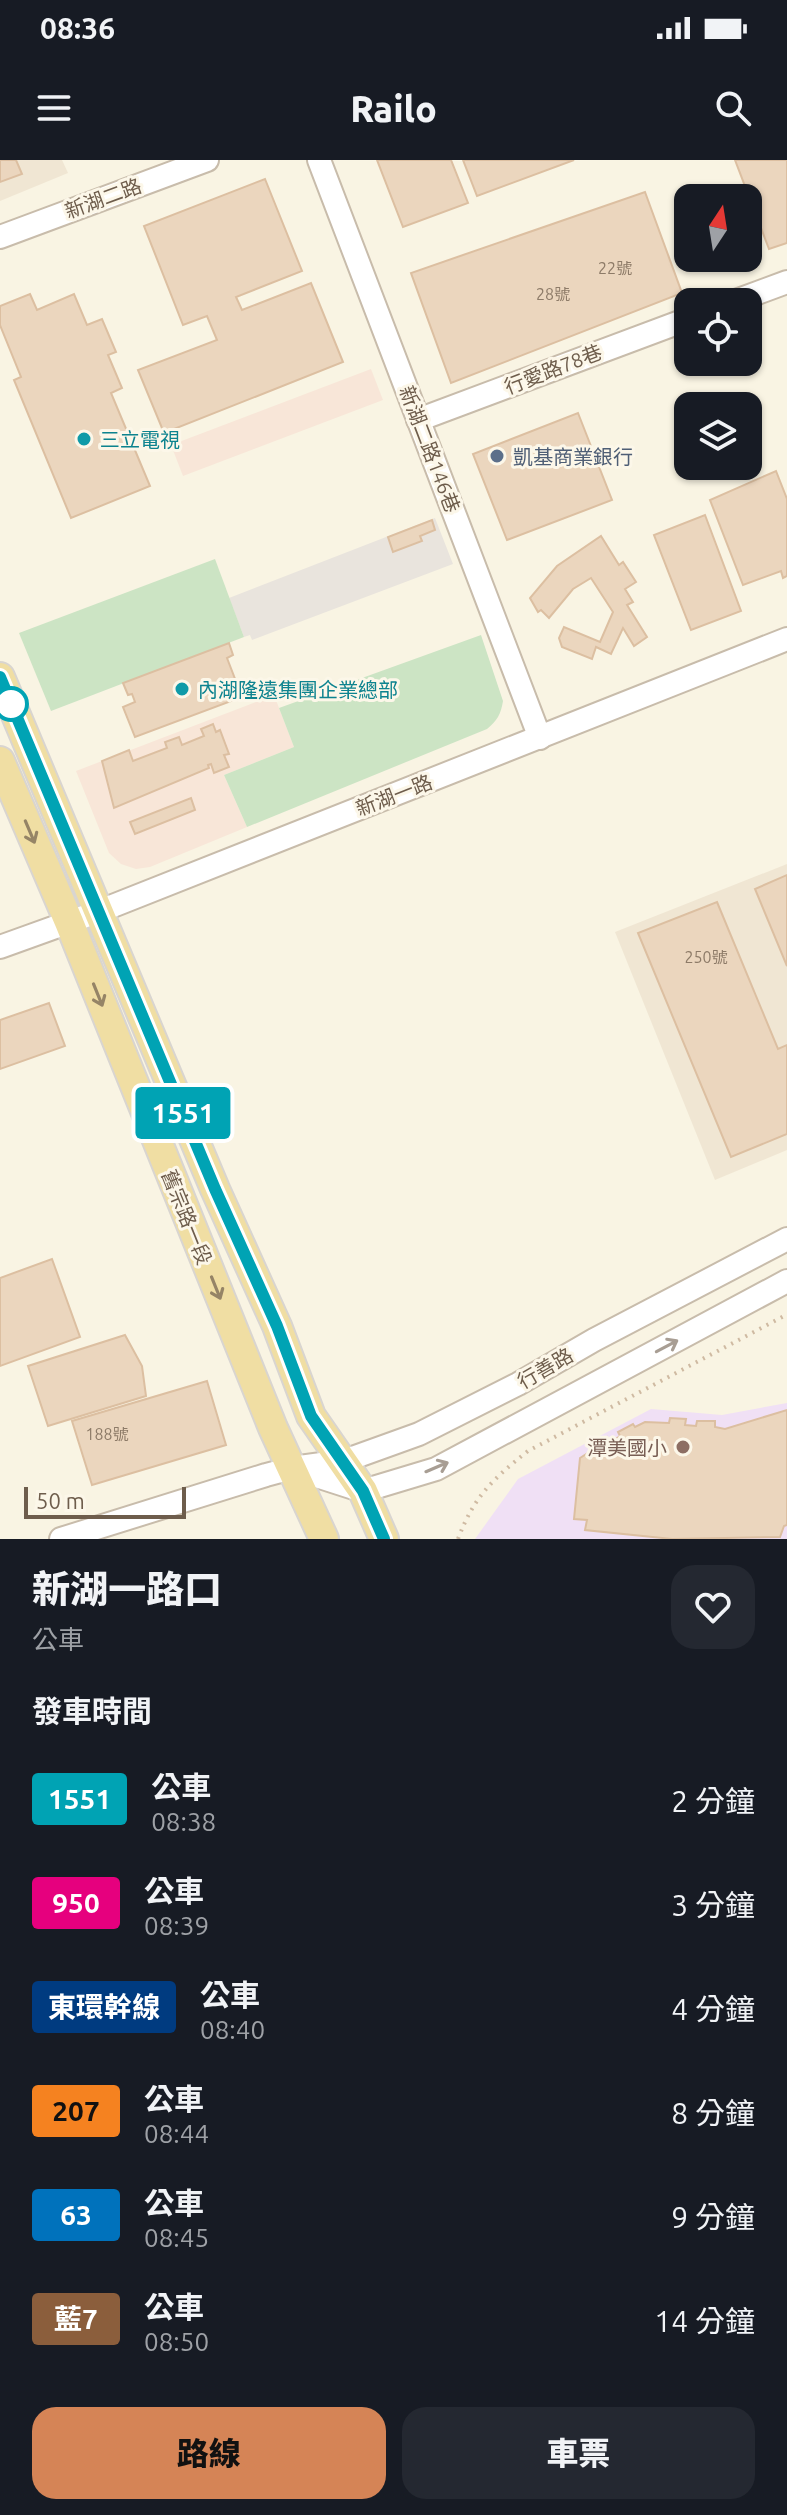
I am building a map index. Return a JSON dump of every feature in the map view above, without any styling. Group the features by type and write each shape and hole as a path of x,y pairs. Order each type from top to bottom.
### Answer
{"main road":[{"name":"舊宗路一段","path":"0,677 215,1189 277,1326 311,1416 363,1491 384,1539"},
{"name":"舊宗路一段","path":"0,761 69,922 273,1428 324,1539"}],"street":[{"name":"新湖二路","path":"0,237 207,160"},
{"name":"新湖二路146巷","path":"319,160 540,738"},
{"path":"762,291 787,282"},
{"name":"行愛路78巷","path":"418,420 674,324"},
{"name":"新湖一路","path":"0,947 100,911 787,639"},
{"name":"行善路","path":"61,1539 292,1468 344,1461 419,1434 787,1239"},
{"name":"行善路","path":"363,1491 436,1469 787,1281"},
{"path":"292,1468 363,1491"}],"path":[{"path":"458,1539 467,1513 493,1479 528,1451 786,1315"}],"shaded area":[{"path":"0,160 62,160 68,173 0,201"},
{"path":"371,369 383,400 183,476 171,445"},
{"path":"435,518 453,564 252,640 250,635 244,637 229,598"},
{"path":"274,695 294,747 224,775 247,827 150,867 136,869 121,864 109,853 76,771"},
{"path":"787,864 787,1150 715,1180 615,932"},
{"name":"潭美國小","path":"787,1403 787,1539 475,1539 518,1479 651,1409 722,1415"}],"green space":[{"path":"215,559 244,637 51,711 19,633"},
{"path":"481,635 503,701 498,717 487,729 247,827 224,775 294,747 279,708"}],"building":[{"path":"0,160 16,160 22,174 0,182"},
{"path":"377,160 451,160 468,203 403,227"},
{"path":"463,160 574,160 477,196"},
{"path":"735,160 787,160 787,243 769,249 762,231 762,184 744,184"},
{"path":"265,179 302,271 236,297 242,310 311,283 343,362 164,433 138,370 217,340 207,316 183,325 144,226"},
{"path":"645,192 680,288 674,288 674,296 451,383 411,273"},
{"name":"三立電視","path":"30,294 37,310 74,294 87,325 102,319 116,352 108,355 122,388 111,393 150,486 71,518 14,380 21,377 0,325 0,306"},
{"path":"578,413 612,500 507,540 473,454"},
{"path":"776,471 787,499 787,576 783,578 781,571 743,585 710,500 762,480"},
{"path":"705,515 741,611 691,630 654,535"},
{"path":"432,520 435,530 420,536 422,541 393,552 388,537"},
{"path":"601,536 619,565 623,562 636,582 625,589 633,602 627,605 647,637 634,646 623,628 611,654 596,647 592,659 562,647 559,638 564,627 600,642 613,612 591,578 573,589 549,618 541,610 538,612 530,598 557,566"},
{"name":"內湖隆遠集團企業總部","path":"229,643 233,655 227,658 242,697 135,737 123,707 135,702 123,683"},
{"path":"213,724 216,732 220,730 229,754 224,755 229,767 214,773 211,764 208,765 209,768 114,808 102,761 129,750 133,761 167,748 165,742 179,737 182,745 204,736 201,729"},
{"path":"191,798 195,810 135,834 130,822"},
{"path":"787,875 787,966 755,889"},
{"path":"717,902 778,1049 787,1045 787,1134 731,1157 638,933"},
{"path":"49,1003 65,1046 0,1069 0,1020"},
{"path":"52,1259 80,1337 0,1366 0,1278"},
{"path":"125,1335 142,1366 146,1396 48,1426 28,1366"},
{"path":"207,1381 226,1445 92,1485 72,1421"},
{"name":"潭美國小","path":"787,1410 787,1525 780,1537 672,1539 585,1530 587,1520 574,1519 580,1458 607,1437 611,1442 620,1436 618,1432 633,1424 635,1427 645,1422 669,1423 670,1418 686,1419 685,1425 696,1426 697,1421 715,1421 715,1427 725,1429"}],"bus line":[{"name":"1551","path":"0,677 215,1189 277,1326 311,1416 363,1491 384,1539"}],"place":[{"name":"三立電視","path":"84,439"},
{"name":"凱基商業銀行","path":"497,456"},
{"name":"內湖隆遠集團企業總部","path":"182,689"},
{"name":"潭美國小","path":"683,1447"}]}
